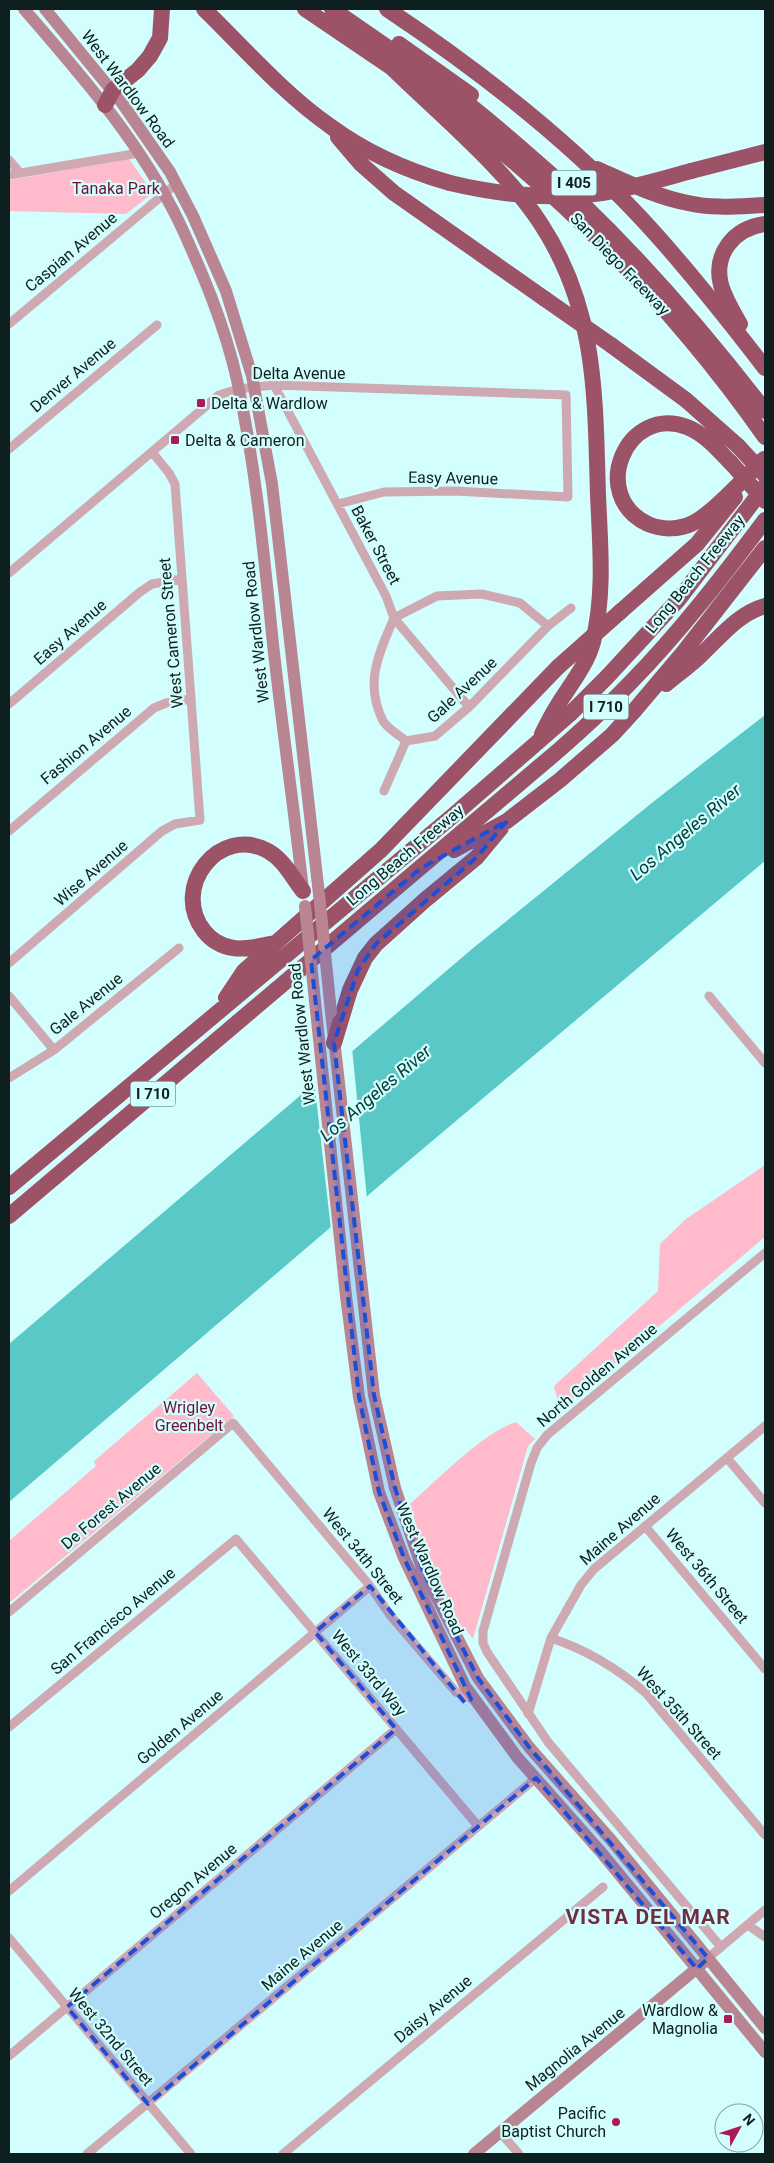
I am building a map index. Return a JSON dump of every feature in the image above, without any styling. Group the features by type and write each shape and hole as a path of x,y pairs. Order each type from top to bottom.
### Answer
{"highway":[{"path":"105,105 112,90 138,70 150,56 160,38 162,9"},
{"path":"204,9 299,101 331,127 355,143 404,168 450,183 507,194 557,196 600,193 627,188 765,152"},
{"name":"San Diego Freeway","path":"305,9 390,65 492,143 585,226 761,417 765,437"},
{"path":"322,9 461,106 551,181 633,261 694,330 761,417"},
{"path":"332,9 461,99 555,177 593,213 661,284 699,328 761,417"},
{"name":"San Diego Freeway","path":"347,9 468,94 559,169 624,232 674,285 765,396"},
{"path":"387,9 462,61 519,106 586,164 638,214 671,251 765,366"},
{"path":"390,65 493,166 529,206 567,271 579,303 588,341 594,392 602,572 599,613 592,644 583,666 537,742"},
{"path":"331,127 360,164 394,193 612,344 686,400 738,446 765,464"},
{"path":"586,164 654,194 689,204 712,206 765,205"},
{"path":"765,224 744,230 730,242 723,253 719,271 725,298 765,366"},
{"path":"765,464 709,511 694,523 683,527 659,528 644,522 630,510 621,496 617,472 622,456 631,440 658,425 677,424 694,430 711,444 731,463 765,501"},
{"path":"217,1013 244,971 381,850 558,667 697,544 765,464"},
{"name":"Long Beach Freeway","path":"9,1187 455,814 570,714 651,631 714,555 765,486"},
{"name":"Long Beach Freeway","path":"9,1216 560,750 632,681 689,617 765,520"},
{"path":"634,712 765,548"},
{"path":"421,868 507,820 590,755 634,712 700,656 738,619 765,606"},
{"path":"334,1043 358,970 376,944 477,856 507,820"},
{"path":"274,943 242,949 232,948 216,942 208,936 194,913 192,892 202,866 218,852 237,846 248,846 267,851 288,869 309,897"}],"main road":[{"name":"West Wardlow Road","path":"24,9 105,105 139,152 164,194 211,296 238,390 256,486 309,897 334,1043 374,1395 395,1488 423,1571 478,1678 529,1747 612,1841 765,2028"},
{"name":"West Wardlow Road","path":"45,9 112,90 145,135 176,184 193,216 226,291 254,387 272,484 346,1296 359,1397 380,1492 404,1558 465,1686 517,1757 600,1851 765,2052"},
{"name":"Magnolia Avenue","path":"474,2154 708,1958"}],"street":[{"path":"9,175 139,152"},
{"path":"9,160 20,173"},
{"name":"Caspian Avenue","path":"9,324 176,184"},
{"name":"Denver Avenue","path":"9,449 158,325"},
{"name":"Delta Avenue","path":"9,573 219,395 254,387 274,385 566,395 568,497"},
{"name":"Baker Street","path":"274,385 386,596 394,618 469,707"},
{"name":"West Cameron Street","path":"152,452 169,473 175,484 200,820"},
{"name":"Easy Avenue","path":"338,504 384,492 455,491 568,497"},
{"name":"Easy Avenue","path":"9,704 140,592 152,584 181,579"},
{"path":"384,791 406,741 384,722 374,692 376,662 394,618 437,596 482,594 520,603 548,626"},
{"name":"Gale Avenue","path":"406,741 435,736 469,707 548,626 571,608"},
{"name":"Fashion Avenue","path":"9,831 154,708 166,703 191,699"},
{"name":"Wise Avenue","path":"9,963 162,831 176,824 200,820"},
{"name":"Gale Avenue","path":"9,1078 54,1050 179,948"},
{"path":"9,996 54,1050"},
{"path":"709,996 765,1063"},
{"name":"North Golden Avenue","path":"483,1643 483,1631 530,1464 537,1448 547,1436 765,1253"},
{"name":"West 34th Street","path":"233,1423 370,1586 390,1615 456,1692 476,1700"},
{"name":"De Forest Avenue","path":"9,1612 233,1423"},
{"name":"Maine Avenue","path":"528,1714 551,1638 577,1591 594,1569 765,1426"},
{"path":"727,1458 765,1503"},
{"name":"West 36th Street","path":"645,1526 765,1669"},
{"name":"West 33rd Way","path":"236,1539 478,1826"},
{"name":"San Francisco Avenue","path":"9,1727 236,1539"},
{"name":"Golden Avenue","path":"9,1891 370,1586"},
{"name":"West 35th Street","path":"551,1638 575,1646 600,1659 624,1674 646,1693 765,1835"},
{"name":"West Wardlow Road","path":"483,1643 487,1652 548,1742 721,1947"},
{"name":"Oregon Avenue","path":"9,2056 396,1729"},
{"name":"Maine Avenue","path":"88,2154 536,1778"},
{"name":"Daisy Avenue","path":"282,2154 603,1887"},
{"name":"Magnolia Avenue","path":"708,1958 765,1910"},
{"path":"748,1925 765,1937"},
{"name":"West 32nd Street","path":"9,1938 190,2154"},
{"path":"500,2132 519,2154"}],"highlighted area":[{"path":"507,821 477,857 376,944 358,970 334,1043 374,1395 395,1488 423,1571 478,1678 529,1747 708,1958 697,1969 536,1778 148,2104 67,2007 396,1729 315,1632 370,1586 465,1703 471,1699 404,1558 379,1492 359,1397 311,960 421,868"}],"green space":[{"name":"Tanaka Park","path":"129,159 153,193 126,214 9,211 9,180"},
{"path":"765,1165 765,1237 567,1404 558,1401 554,1386 658,1291 660,1244 686,1219"},
{"name":"Wrigley Greenbelt","path":"197,1373 234,1416 9,1603 9,1541 96,1466 94,1461"},
{"path":"516,1422 535,1439 528,1446 473,1639 467,1631 464,1632 440,1585 420,1537 410,1504 447,1470 489,1436"}],"water":[{"name":"Los Angeles River","path":"765,715 765,861 393,1174 9,1502 9,1344 472,949 653,802"}],"pier":[{"path":"352,1048 367,1199 331,1230 314,1079"}],"place":[{"name":"Delta & Wardlow","path":"201,403"},
{"name":"Delta & Cameron","path":"175,440"},
{"name":"Wardlow & Magnolia","path":"728,2019"},
{"name":"Pacific Baptist Church","path":"616,2122"}],"district":[{"name":"VISTA DEL MAR","path":"648,1917"}]}
